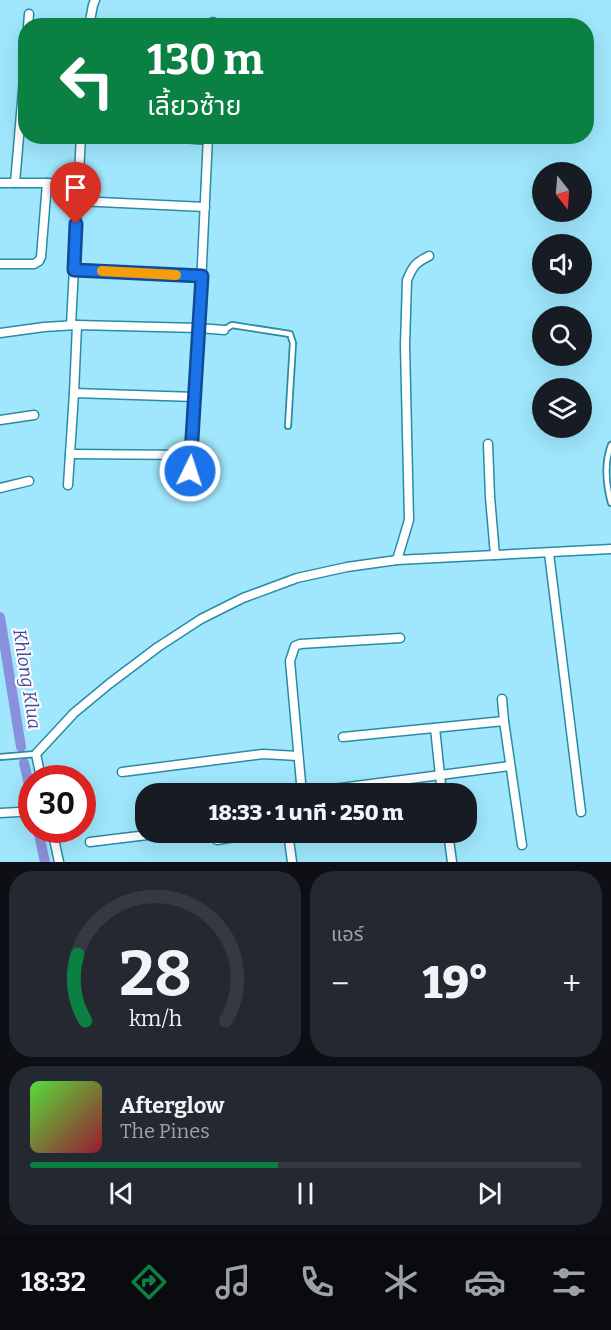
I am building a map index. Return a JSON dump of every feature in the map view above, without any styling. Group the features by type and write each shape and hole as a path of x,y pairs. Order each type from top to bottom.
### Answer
{"street":[{"path":"91,18 95,0"},
{"path":"29,14 29,18"},
{"path":"15,183 18,144"},
{"path":"68,485 74,393 74,270 81,144"},
{"path":"190,471 208,144"},
{"path":"0,183 78,185"},
{"path":"0,264 34,264 39,261 47,183"},
{"path":"78,201 205,207"},
{"path":"397,560 409,520 405,345 407,280 416,263 429,256"},
{"path":"74,270 202,276"},
{"path":"0,333 74,325 224,330"},
{"path":"74,393 195,398"},
{"path":"0,420 34,415"},
{"path":"488,444 495,555"},
{"path":"70,454 191,455"},
{"path":"0,488 28,481"},
{"path":"38,765 36,754 74,713 109,684 158,647 201,619 243,598 297,578 347,567 397,560 611,549"},
{"path":"549,553 581,812"},
{"path":"301,783 290,661 295,646 400,638"},
{"path":"502,699 522,844"},
{"path":"343,737 504,721"},
{"path":"435,728 441,783"},
{"path":"122,772 263,754 297,756"},
{"path":"379,783 510,766"},
{"path":"0,813 18,812"},
{"path":"96,841 135,837"},
{"path":"54,843 58,862"},
{"path":"289,843 292,862"},
{"path":"449,843 452,862"}],"lane":[{"path":"224,330 232,325 290,334 293,344 288,426"},
{"path":"611,445 606,469 611,503"},
{"path":"0,757 36,754"}],"waterway":[{"name":"Khlong Klua","path":"0,617 21,747"},
{"name":"Khlong Klua","path":"41,843 45,862"}],"slow traffic":[{"path":"102,271 176,275"}],"route":[{"path":"76,224 74,270 202,276 190,471"}]}
